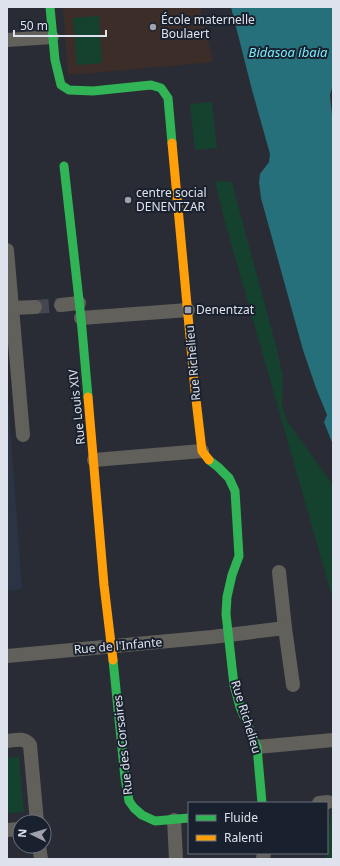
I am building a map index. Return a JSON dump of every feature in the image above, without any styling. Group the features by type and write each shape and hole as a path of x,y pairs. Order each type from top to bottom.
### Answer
{"street":[{"name":"Rue Richelieu","path":"50,7 55,60 61,85 69,90 93,90 151,85 161,88 168,98 195,391 202,451 209,460 229,478 235,491 240,553 232,575 227,597 226,614 234,685 240,707 257,747 262,802"},
{"path":"7,40 52,37"},
{"name":"Rue Louis XIV","path":"64,166 81,318 104,585 111,646"},
{"path":"7,250 23,435"},
{"path":"61,304 79,303"},
{"path":"12,308 34,307"},
{"path":"81,318 188,310"},
{"path":"94,460 202,451"},
{"path":"279,572 293,685"},
{"name":"Rue de l'Infante","path":"7,656 228,635 285,628"},
{"name":"Rue des Corsaires","path":"111,646 125,778 129,801 142,815 155,821 188,818"},
{"path":"7,741 22,739 27,741 30,745 36,814"},
{"path":"257,747 333,740"},
{"path":"174,820 176,859"}],"shaded area":[{"path":"63,7 200,7 213,62 68,75"},
{"path":"7,385 22,589 7,591"}],"green space":[{"path":"99,16 102,63 77,65 73,18"},
{"path":"212,102 217,148 195,150 190,104"},
{"path":"215,181 232,182 283,376 282,405 287,421 333,485 333,600 225,222"},
{"path":"19,757 24,812 7,813 7,758"},
{"path":"332,800 333,859 326,859 328,854"}],"water":[{"name":"Bidasoa ibaia","path":"231,7 333,7 333,84 330,95 333,126 333,445 324,422 327,415 303,350 261,198 259,182 260,174 269,162 270,154"}],"tunnel":[{"path":"35,307 61,305"}],"traffic: fast":[{"path":"50,7 55,60 61,85 69,90 93,91 151,85 161,88 168,98 172,143"},
{"path":"64,166 81,318 88,397"},
{"path":"209,460 229,478 235,491 239,556 232,575 227,597 226,614 234,685 240,707 257,747 262,802"},
{"path":"113,660 125,778 129,801 142,815 155,821 188,818"}],"traffic: slow":[{"path":"172,143 202,451 209,460"},
{"path":"88,397 104,585 113,660"}],"place":[{"name":"École maternelle Boulaert","path":"153,27"},
{"name":"centre social DENENTZAR","path":"128,200"},
{"name":"Denentzat","path":"188,310"}]}
